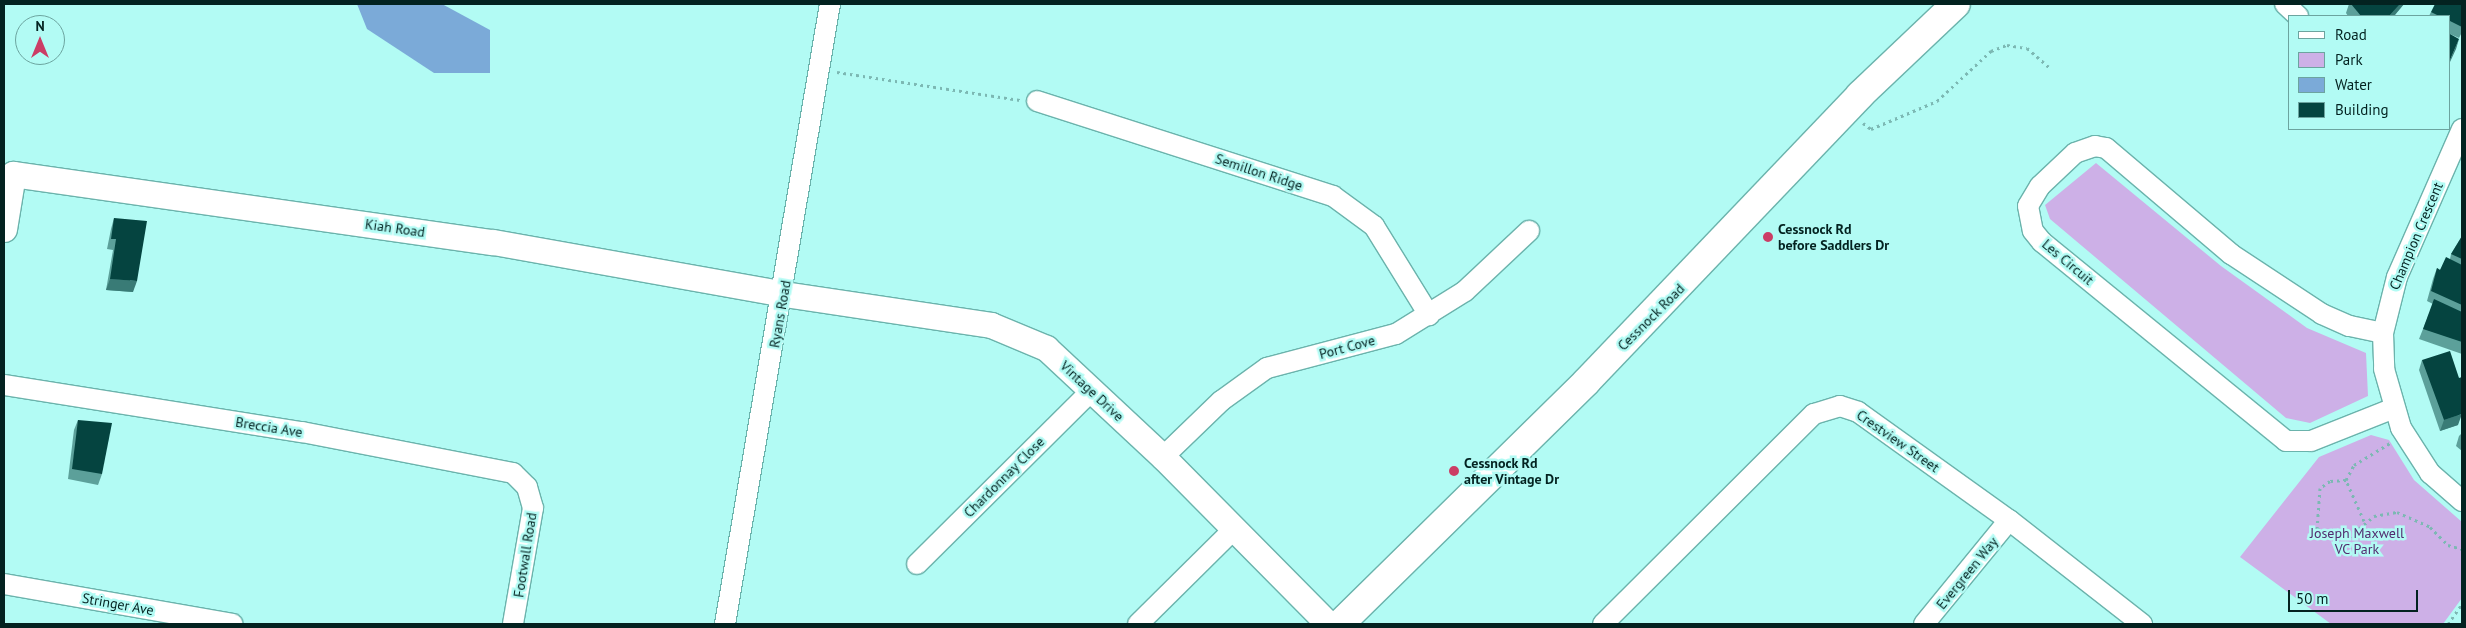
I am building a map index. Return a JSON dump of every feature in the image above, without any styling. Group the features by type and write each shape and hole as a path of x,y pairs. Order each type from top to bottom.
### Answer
{"main road":[{"name":"Cessnock Road","path":"1340,624 1587,381 1860,95 1956,4"}],"street":[{"name":"Ryans Road","path":"725,624 784,294 830,4"},
{"path":"2285,4 2297,15"},
{"name":"Semillon Ridge","path":"1037,102 1333,196 1374,226 1429,316"},
{"name":"Champion Crescent","path":"2457,131 2397,277 2383,333 2392,409 2430,473 2462,501"},
{"name":"Les Circuit","path":"2383,333 2349,326 2322,314 2231,254 2106,148 2094,146 2075,153 2040,186 2028,206 2033,231 2042,242 2286,441 2311,441 2392,409"},
{"path":"4,229 8,174"},
{"name":"Kiah Road","path":"8,174 493,242 784,294"},
{"name":"Port Cove","path":"1163,457 1220,401 1267,368 1396,334 1429,316 1465,291 1529,231"},
{"name":"Vintage Drive","path":"784,294 991,325 1046,348 1163,457 1232,531 1328,624"},
{"name":"Breccia Ave","path":"4,386 498,469 513,473 526,487"},
{"name":"Chardonnay Close","path":"917,564 1092,390"},
{"name":"Crestview Street","path":"1603,624 1814,414 1828,407 1858,412 2009,520 2142,624"},
{"name":"Footwall Road","path":"514,624 533,508 526,487"},
{"name":"Evergreen Way","path":"1924,624 2009,520"},
{"path":"1138,624 1232,531"},
{"name":"Stringer Ave","path":"4,584 233,624"}],"path":[{"path":"1860,121 1871,128 1937,101 1991,51 2007,45 2027,48 2050,69"},
{"path":"819,70 1037,102"},
{"path":"2346,480 2354,466 2373,450 2389,442 2392,448"},
{"path":"2346,480 2330,481 2320,488 2315,523 2324,533 2344,538 2364,521 2397,512 2430,527 2448,545 2462,549"},
{"path":"2346,480 2364,521"},
{"path":"2448,624 2462,604"}],"green space":[{"path":"2096,163 2221,266 2307,328 2366,353 2368,396 2310,423 2286,418 2050,219 2045,205"},
{"name":"Joseph Maxwell VC Park","path":"2371,435 2389,440 2414,480 2462,522 2462,598 2443,624 2331,624 2240,557 2319,457"}],"water":[{"path":"357,4 442,4 490,30 490,73 434,73 367,29"}],"building":[{"path":"2351,4 2400,4 2390,15 2360,15"},
{"path":"2435,4 2462,4 2462,27 2451,22 2451,15 2437,15 2431,12"},
{"path":"2451,35 2459,39 2451,58"},
{"path":"114,218 147,221 137,281 110,279 116,239 111,239"},
{"path":"2462,236 2462,259 2451,254"},
{"path":"2446,257 2462,265 2462,305 2431,291 2437,268 2440,270"},
{"path":"2434,299 2462,312 2462,342 2423,329"},
{"path":"2450,351 2459,378 2462,377 2462,414 2444,420 2422,360"},
{"path":"78,420 112,423 102,474 72,469"}],"place":[{"name":"Cessnock Rd before Saddlers Dr","path":"1768,237"},
{"name":"Cessnock Rd after Vintage Dr","path":"1454,471"}]}
